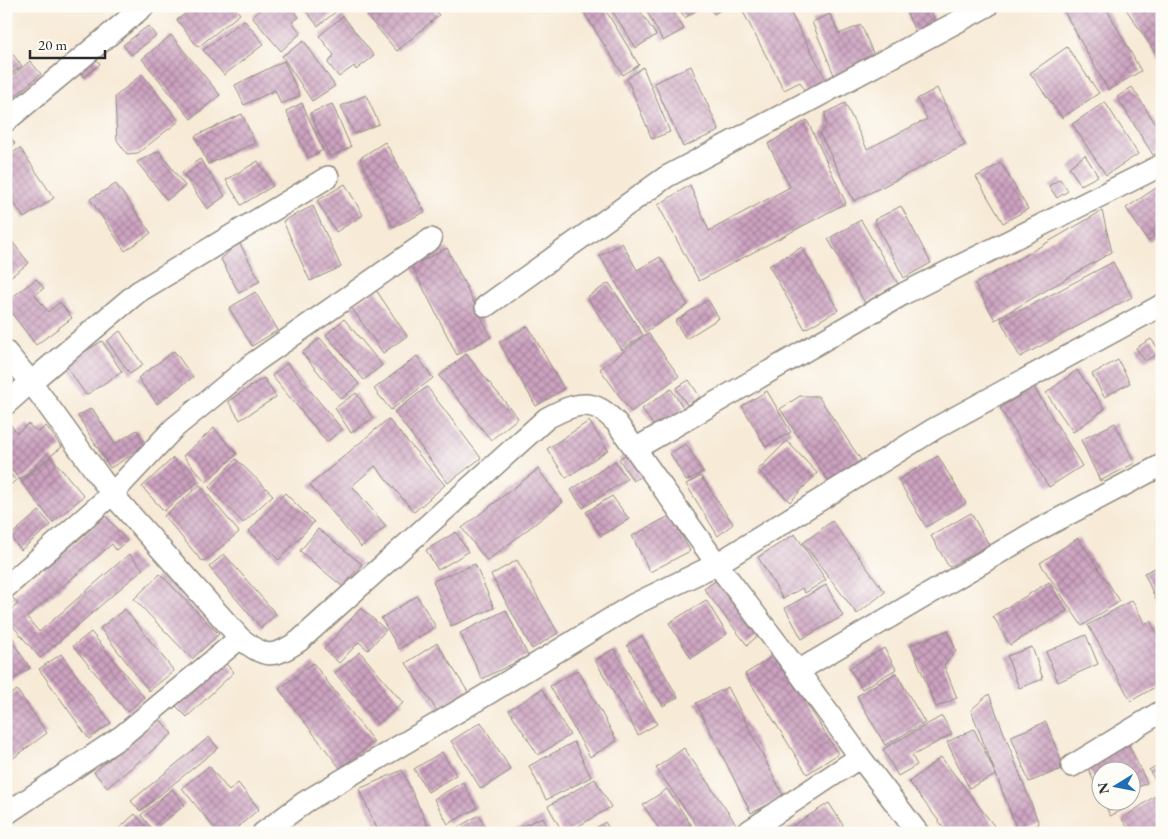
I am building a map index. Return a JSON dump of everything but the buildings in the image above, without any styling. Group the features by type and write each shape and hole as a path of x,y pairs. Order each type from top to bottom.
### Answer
{"street":[{"path":"6,121 144,6"},
{"path":"486,306 666,177 987,6"},
{"path":"635,449 904,293 1162,166"},
{"path":"6,404 138,292 328,177"},
{"path":"6,587 112,494 174,428 255,362 431,239"},
{"path":"263,833 305,802 633,605 717,564 934,429 1162,306"},
{"path":"6,352 31,382 112,494 240,638 255,650 271,654 283,651 299,641 547,418 566,408 576,406 594,406 601,409 616,422 717,564 918,833"},
{"path":"798,671 1036,531 1162,465"},
{"path":"6,814 122,736 240,638"},
{"path":"1072,766 1162,710"},
{"path":"746,833 860,757"}]}
